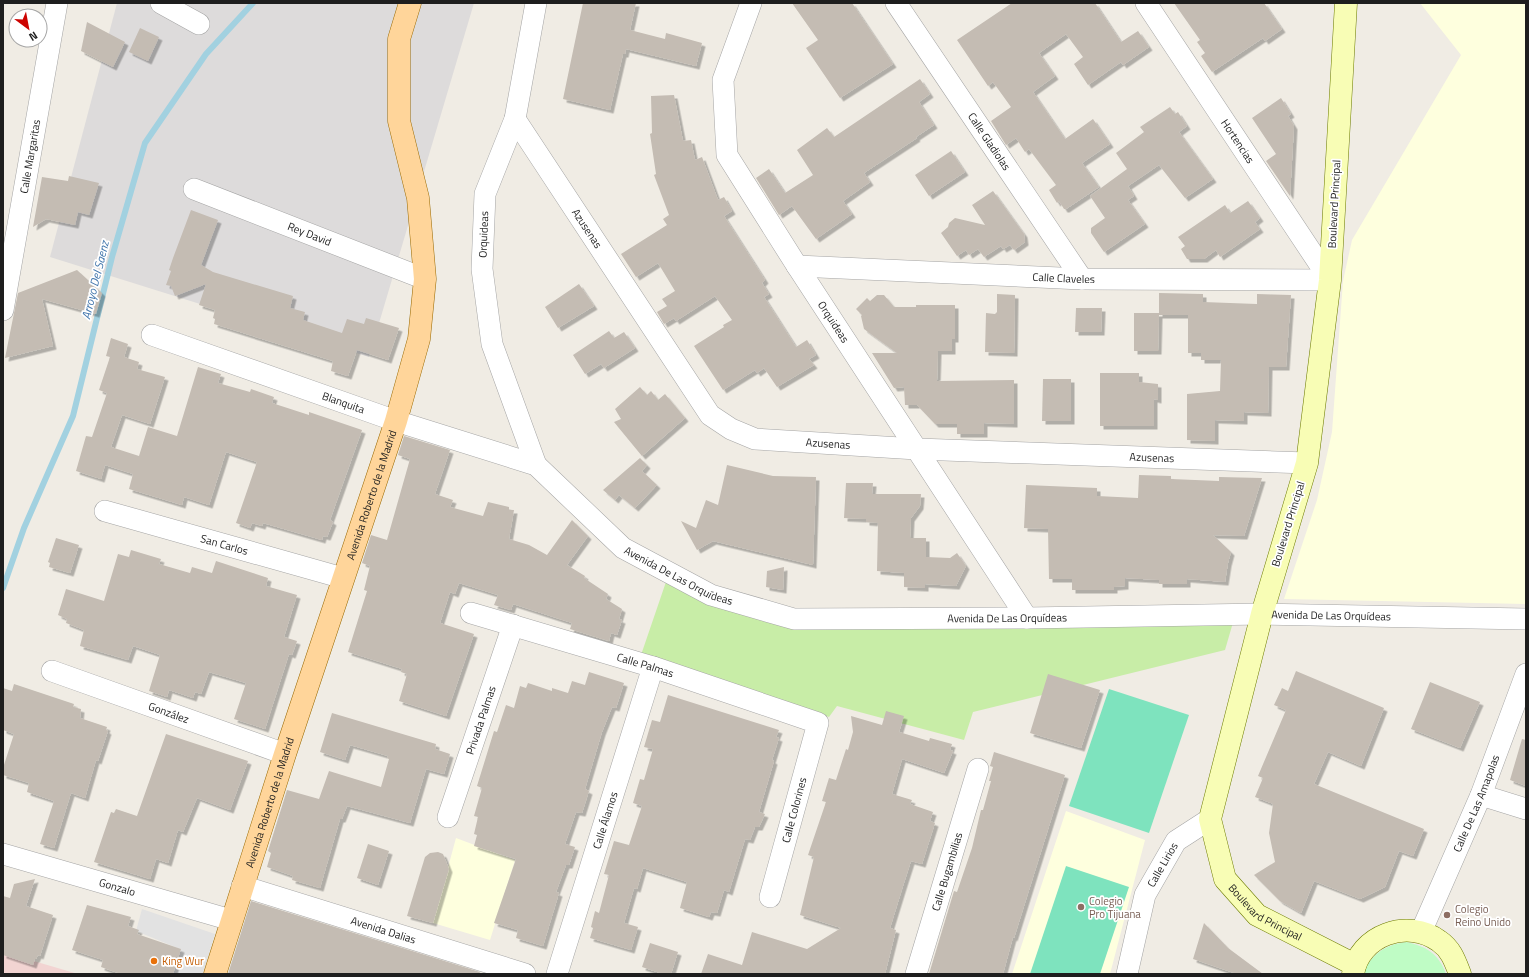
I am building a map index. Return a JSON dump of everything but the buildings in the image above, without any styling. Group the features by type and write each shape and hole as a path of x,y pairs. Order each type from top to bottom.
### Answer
{"main road":[{"name":"Avenida Roberto de la Madrid","path":"215,974 230,920 396,421 419,339 425,279 418,198 399,121 399,40 410,3"}],"street":[{"name":"Calle Margaritas","path":"3,310 57,3"},
{"path":"161,3 199,24"},
{"name":"Orquideas","path":"536,3 515,119 485,194 482,269 492,344 536,465"},
{"name":"Orquideas","path":"751,3 723,80 727,155 797,266 1028,618"},
{"name":"Calle Gladiolas","path":"896,3 1082,279"},
{"name":"Hortencias","path":"1146,3 1330,280"},
{"name":"Boulevard Principal","path":"1346,3 1330,280 1306,463 1262,614 1210,819 1225,879 1257,915 1354,970"},
{"name":"Azusenas","path":"515,119 710,415 731,430 755,439 917,449 1306,463"},
{"name":"Rey David","path":"194,189 425,279"},
{"name":"Calle Claveles","path":"797,266 1082,279 1330,280"},
{"name":"Blanquita","path":"152,335 396,421 536,465"},
{"name":"Avenida De Las Orquídeas","path":"536,465 623,548 711,595 794,619 1028,618 1262,614 1526,619"},
{"name":"San Carlos","path":"105,511 343,578"},
{"name":"Calle Palmas","path":"471,613 513,624 653,667 818,723"},
{"name":"Privada Palmas","path":"448,817 513,624"},
{"name":"Calle Álamos","path":"558,974 653,667"},
{"name":"González","path":"52,671 285,754"},
{"name":"Calle De Las Amapolas","path":"1421,932 1481,795 1526,674"},
{"name":"Calle Colorines","path":"770,897 818,723"},
{"name":"Calle Bugambilias","path":"916,974 978,769"},
{"path":"1481,795 1526,810"},
{"name":"Calle Lirios","path":"1127,974 1145,895 1176,841 1210,819"},
{"name":"Gonzalo","path":"3,854 230,920"},
{"name":"Avenida Dalias","path":"242,886 525,974"},
{"path":"1354,970 1365,948 1381,936 1401,930 1421,932 1440,941 1454,956 1460,974"}],"shaded area":[{"path":"117,3 474,3 369,357 50,257"},
{"path":"1420,3 1526,3 1526,604 1284,599 1317,500 1332,432 1343,281 1352,240 1461,55"},
{"name":"Colegio Pro Tijuana","path":"1066,811 1145,840 1110,974 1012,974"},
{"path":"456,838 515,860 490,940 433,923"},
{"path":"142,909 215,934 203,974 173,974 180,949 136,931"},
{"path":"3,952 78,974 3,974"}],"green space":[{"path":"668,576 790,617 1234,619 1225,650 973,712 964,740 837,706 829,717 641,655"},
{"path":"1109,689 1189,715 1149,833 1069,806"},
{"path":"1066,866 1129,887 1100,974 1030,974"},
{"path":"1406,942 1420,946 1436,956 1446,974 1362,974 1370,961 1385,948 1398,943"}],"waterway":[{"name":"Arroyo Del Saenz","path":"3,588 24,528 73,416 112,257 145,143 206,54 253,3"}],"place":[{"name":"Colegio Pro Tijuana","path":"1081,907"},
{"name":"Colegio Reino Unido","path":"1447,915"},
{"name":"King Wur","path":"154,961"}]}
